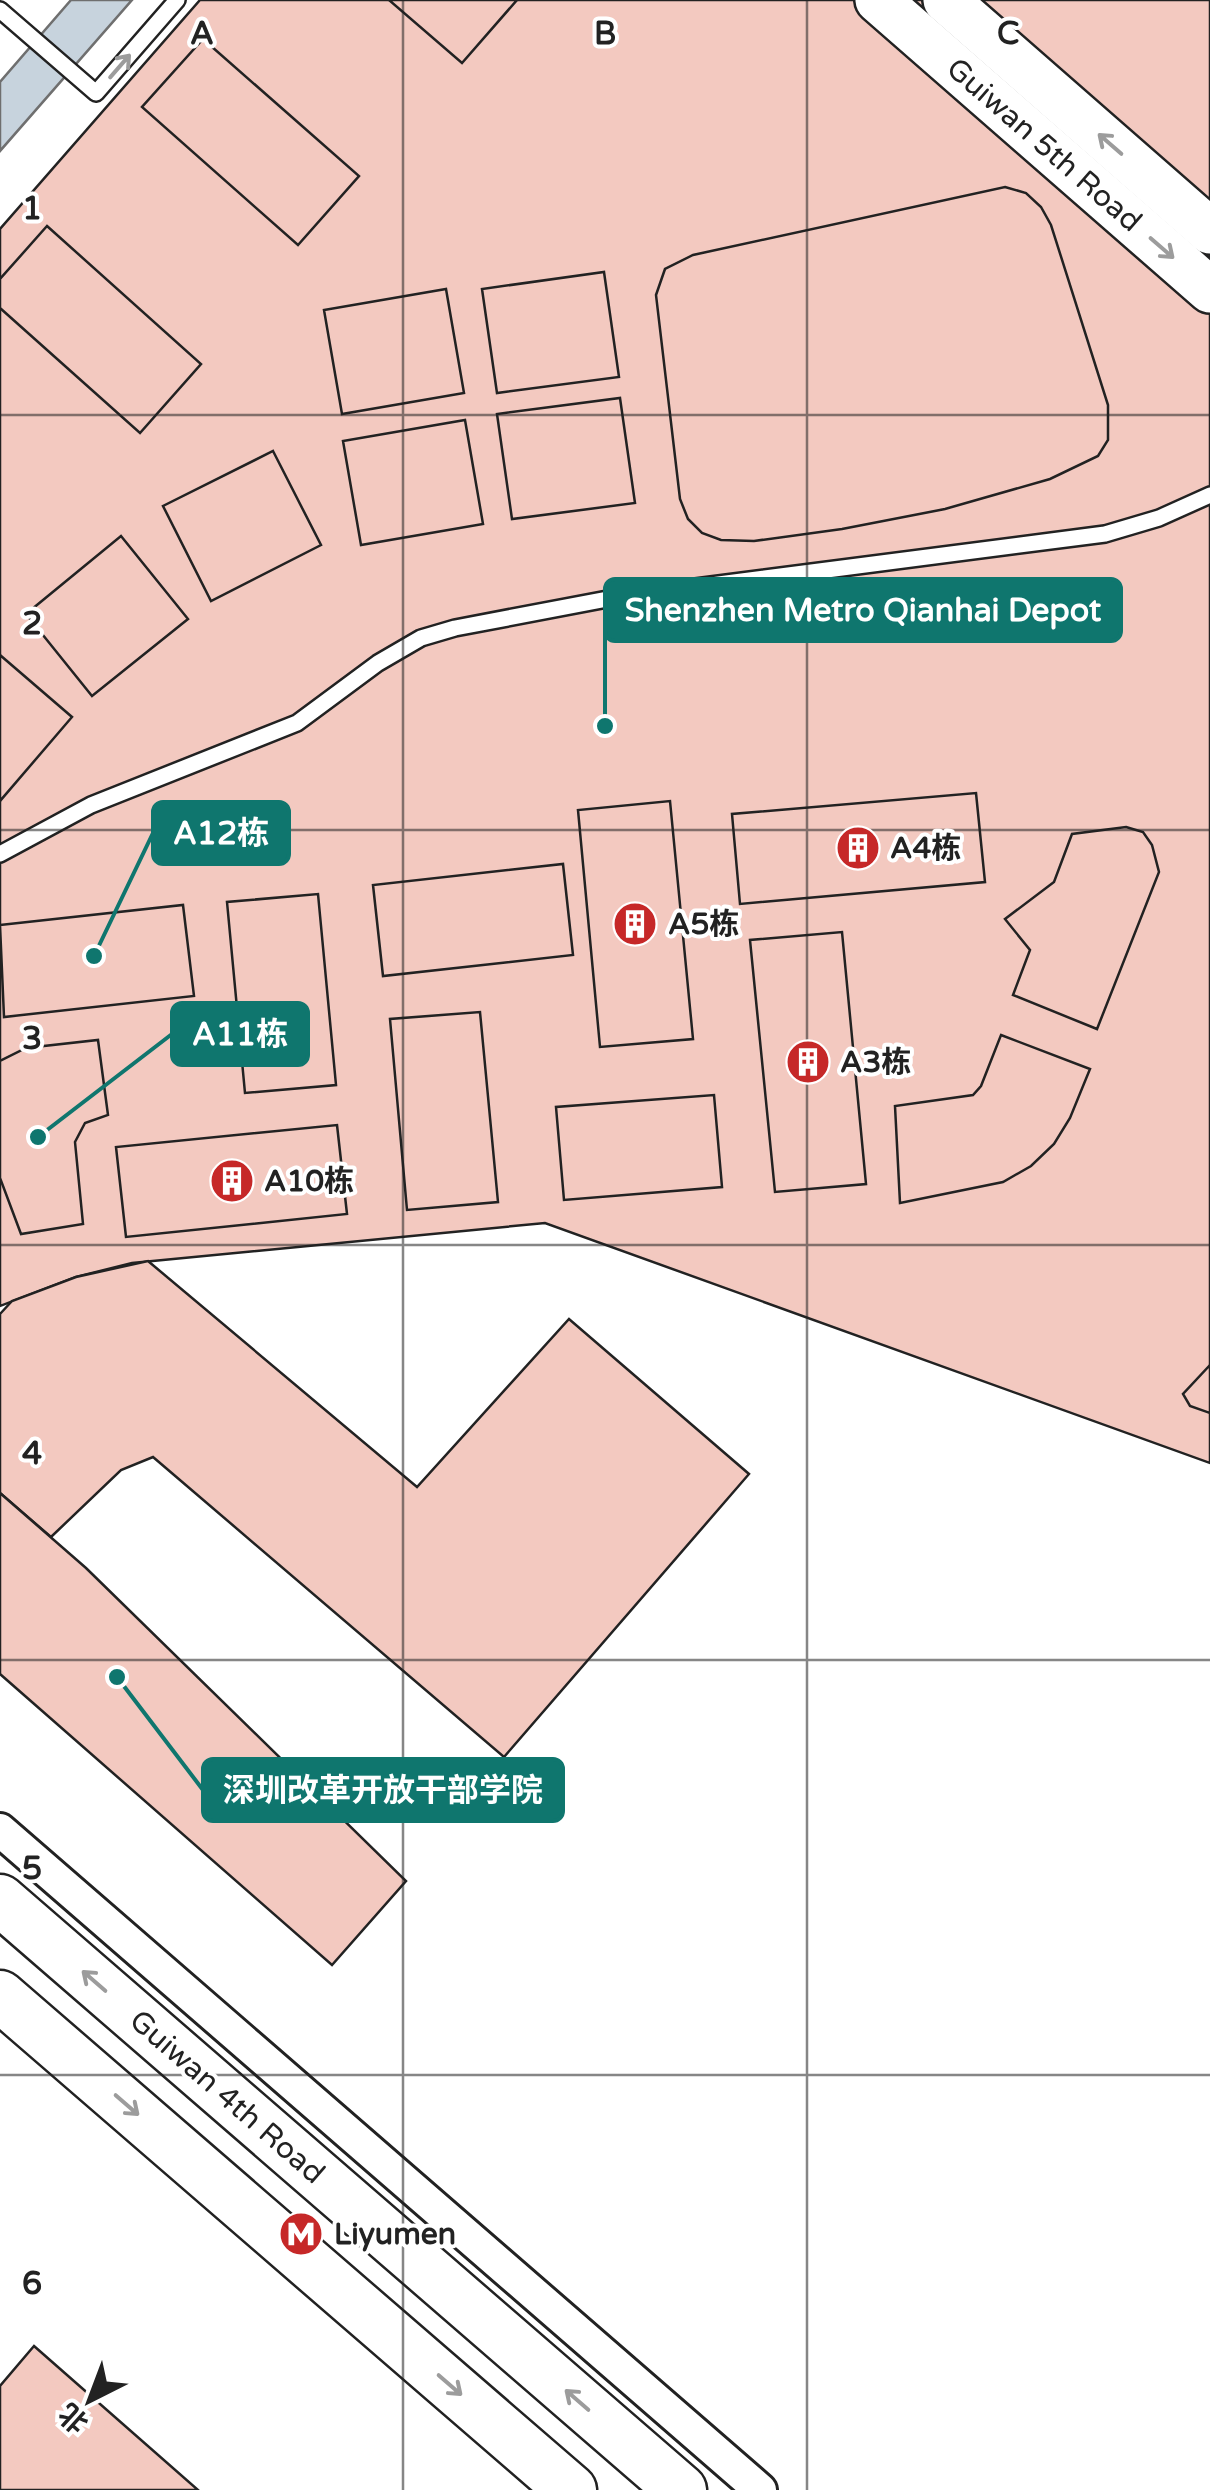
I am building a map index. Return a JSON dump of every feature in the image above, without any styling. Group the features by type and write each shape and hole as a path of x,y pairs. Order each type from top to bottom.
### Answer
{"main road":[{"name":"Guiwan 4th Road","path":"0,1900 666,2477"},
{"path":"0,1996 571,2490"}],"street":[{"name":"Guiwan 5th Road","path":"878,0 1210,290"},
{"name":"Guiwan 5th Road","path":"946,0 1210,231"},
{"path":"0,1830 760,2490"}],"lane":[{"path":"0,10 96,93 178,0"},
{"path":"0,854 91,804 297,723 378,663 438,633 584,602 1104,534 1158,518 1210,495"}],"shaded area":[{"path":"71,0 132,0 0,151 0,82"}],"building":[{"path":"200,0 1210,0 1210,1463 545,1223 132,1263 76,1277 0,1306 0,229"},
{"path":"389,0 517,0 462,63"},
{"path":"203,39 359,176 298,245 142,107"},
{"path":"1005,187 1026,193 1041,207 1051,225 1108,405 1108,440 1098,456 1050,479 945,509 754,541 721,540 702,533 688,519 680,499 656,295 665,269 693,255"},
{"path":"47,226 201,364 140,433 0,308 0,279"},
{"path":"604,272 619,377 497,393 482,289"},
{"path":"446,289 464,393 342,414 324,310"},
{"path":"620,398 635,503 512,519 497,414"},
{"path":"465,420 483,524 361,545 343,441"},
{"path":"273,451 321,545 211,601 163,506"},
{"path":"121,536 188,619 92,696 26,614"},
{"path":"0,655 72,717 0,801"},
{"name":"A4栋","path":"976,793 985,882 740,904 732,814"},
{"name":"A5栋","path":"670,801 693,1039 600,1047 578,810"},
{"path":"1126,827 1143,832 1152,845 1159,872 1097,1029 1013,995 1030,950 1005,919 1054,882 1072,834"},
{"path":"563,864 573,955 383,976 373,885"},
{"path":"318,894 336,1085 245,1093 227,902"},
{"path":"183,905 194,996 4,1017 0,925"},
{"name":"A3栋","path":"842,932 866,1184 775,1192 750,940"},
{"path":"480,1012 498,1202 407,1210 390,1019"},
{"path":"1001,1035 1090,1069 1070,1118 1054,1144 1031,1166 1003,1182 900,1203 895,1106 973,1095 981,1086"},
{"path":"98,1040 108,1115 85,1123 75,1142 83,1224 21,1234 0,1178 0,1061 26,1048"},
{"path":"714,1095 722,1187 564,1200 556,1107"},
{"name":"A10栋","path":"337,1125 347,1214 126,1237 116,1147"},
{"path":"148,1261 417,1487 569,1319 749,1474 504,1757 153,1457 121,1470 51,1537 0,1493 0,1314 12,1301 76,1277"},
{"path":"1210,1365 1210,1413 1190,1406 1183,1394"},
{"path":"0,1493 86,1568 406,1881 332,1965 0,1674"},
{"path":"34,2346 198,2490 0,2490 0,2386"}],"place":[{"name":"Shenzhen Metro Qianhai Depot","path":"605,726"},
{"name":"A4栋","path":"858,848"},
{"name":"A5栋","path":"635,924"},
{"name":"A12栋","path":"94,956"},
{"name":"A3栋","path":"808,1062"},
{"name":"A11栋","path":"38,1137"},
{"name":"A10栋","path":"232,1181"},
{"name":"深圳改革开放干部学院","path":"117,1677"},
{"name":"Liyumen","path":"301,2234"}]}
